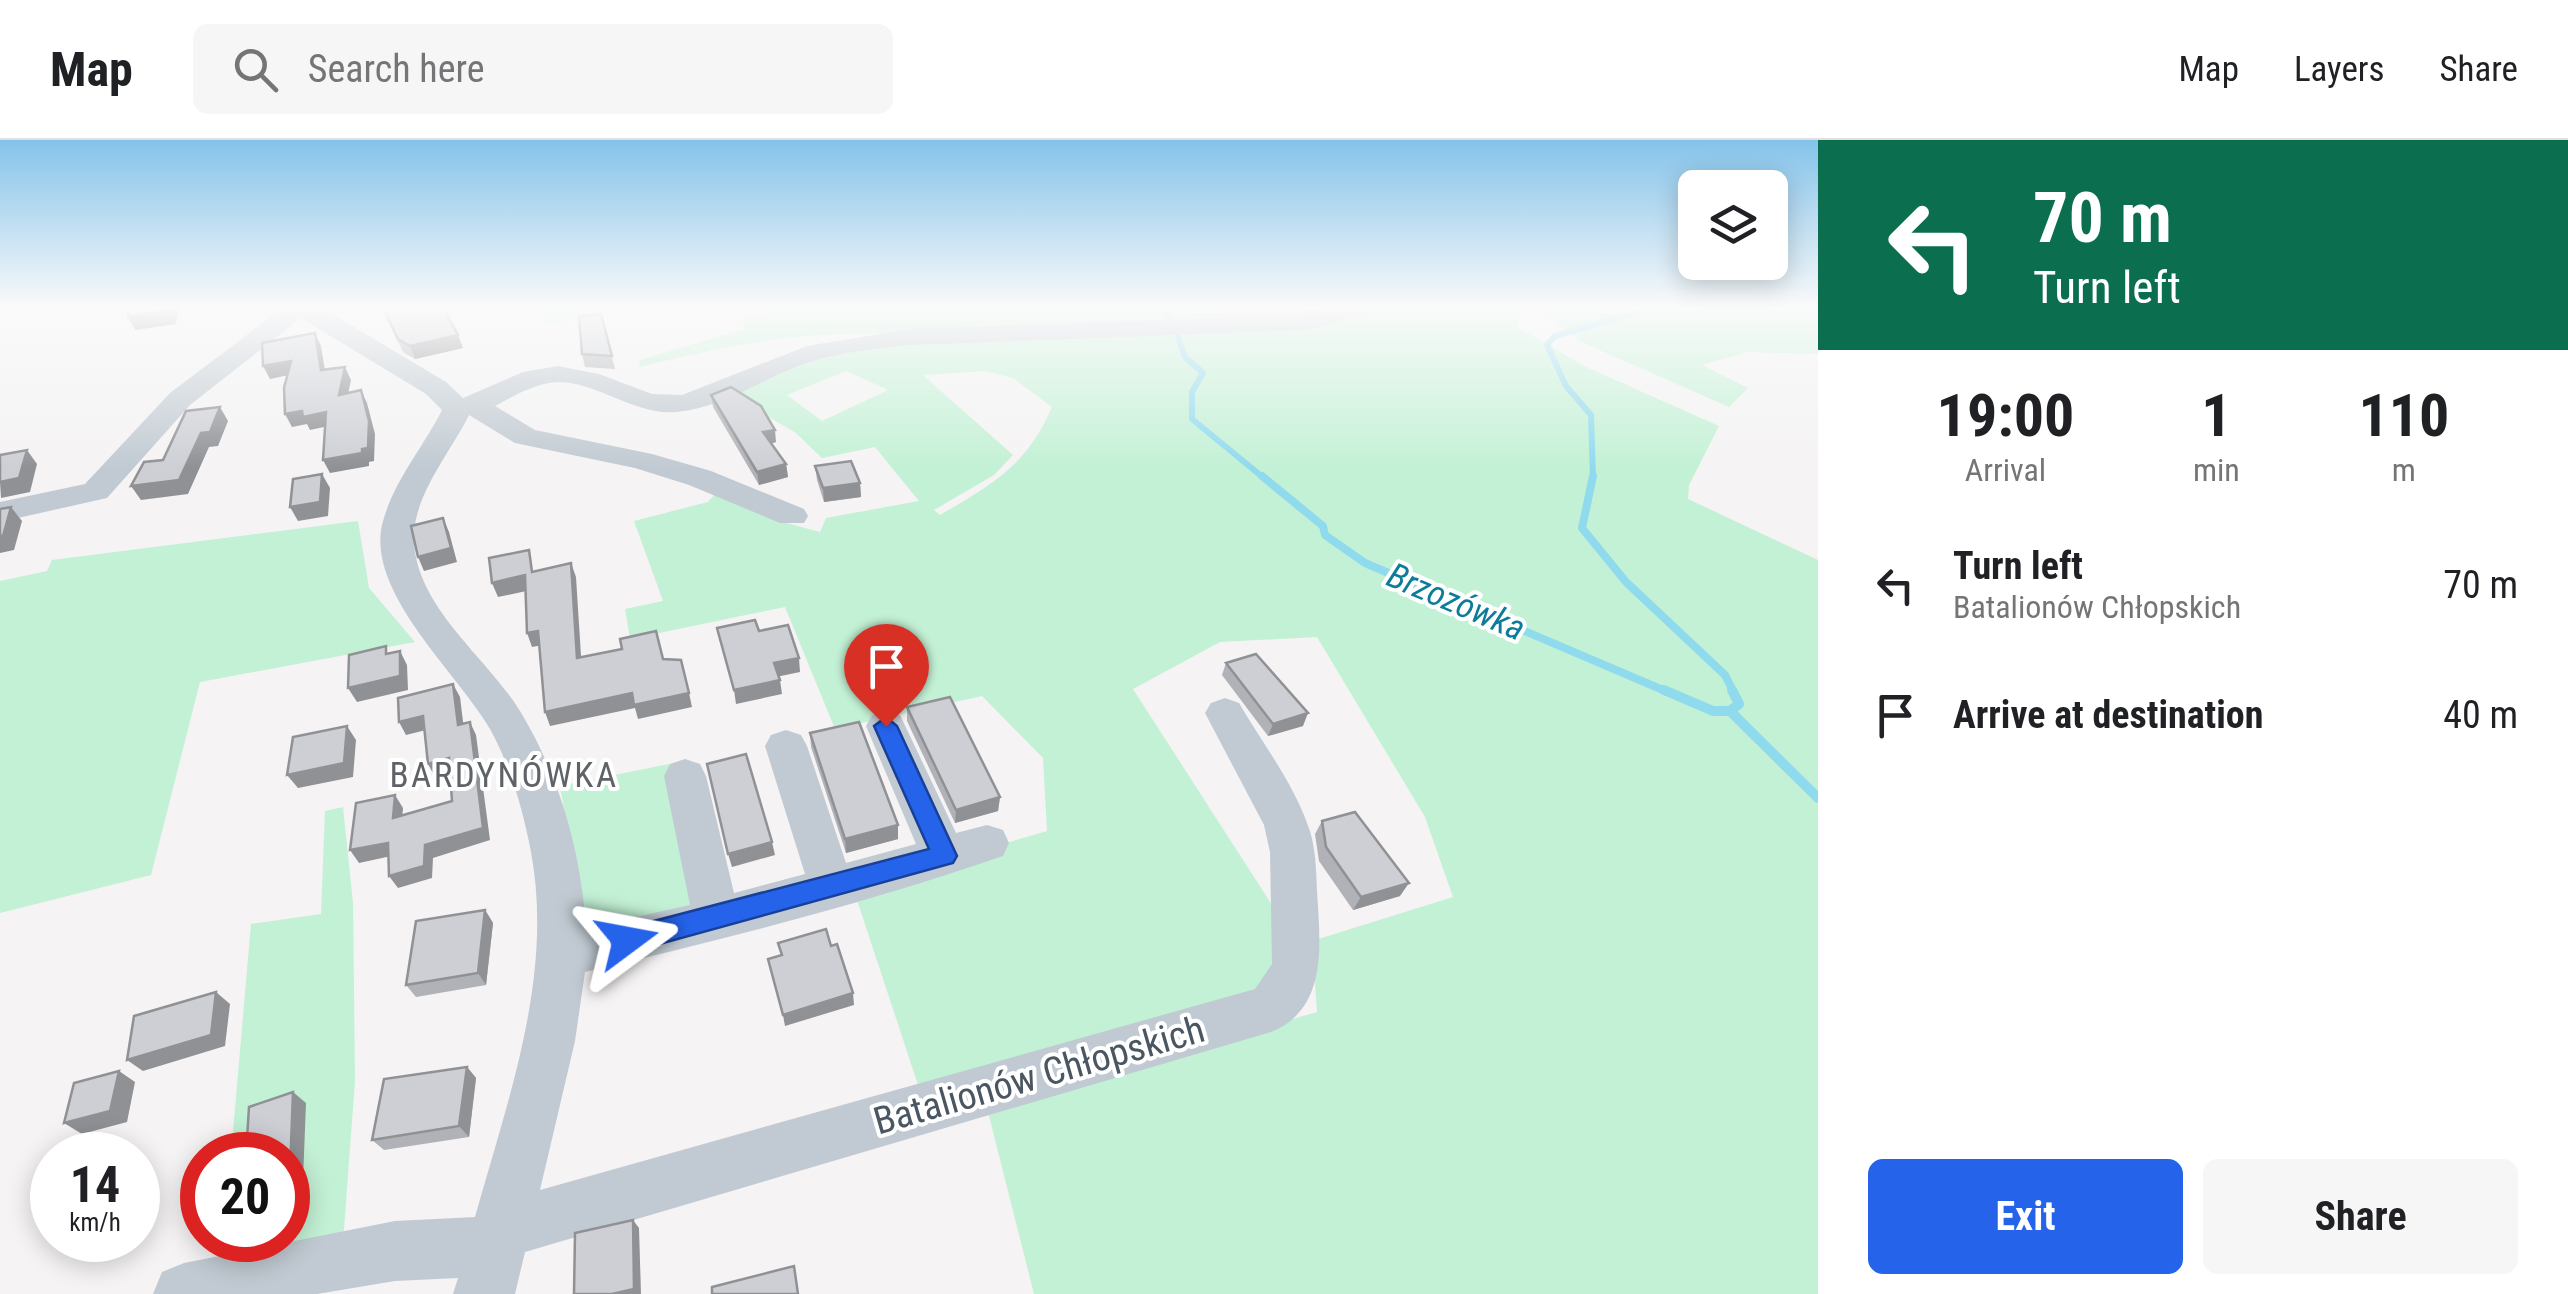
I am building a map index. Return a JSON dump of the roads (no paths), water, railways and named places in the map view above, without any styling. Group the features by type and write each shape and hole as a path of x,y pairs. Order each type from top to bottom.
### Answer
{"street":[{"path":"0,512 96,491 180,399 232,360"},
{"path":"389,360 466,407 526,437 641,460 700,478 792,516"},
{"path":"494,1257 554,1024 564,955 561,899 546,817 505,720 418,598 400,560 397,538 403,511 466,407 556,374 586,380 639,402 663,405 712,393 793,360"},
{"name":"Batalionów Chłopskich","path":"184,1294 394,1251 494,1257 1271,1008 1288,987 1298,964 1292,852 1286,824 1225,713"},
{"path":"564,955 966,850 886,726"},
{"path":"786,746 831,885"},
{"path":"685,776 716,918"}],"waterway":[{"name":"Brzozówka","path":"1188,360 1203,373 1192,392 1192,419 1265,479"},
{"path":"1554,360 1566,386 1591,415 1593,476"},
{"name":"Brzozówka","path":"1262,476 1323,526 1325,535 1365,563 1670,693"},
{"path":"1593,476 1582,528 1626,582 1725,675 1734,693"},
{"name":"Brzozówka","path":"1664,690 1713,711 1730,711"},
{"path":"1730,711 1739,704 1732,690"},
{"name":"Brzozówka","path":"1730,711 1818,798"}],"district":[{"name":"BARDYNÓWKA","path":"504,775"}]}
